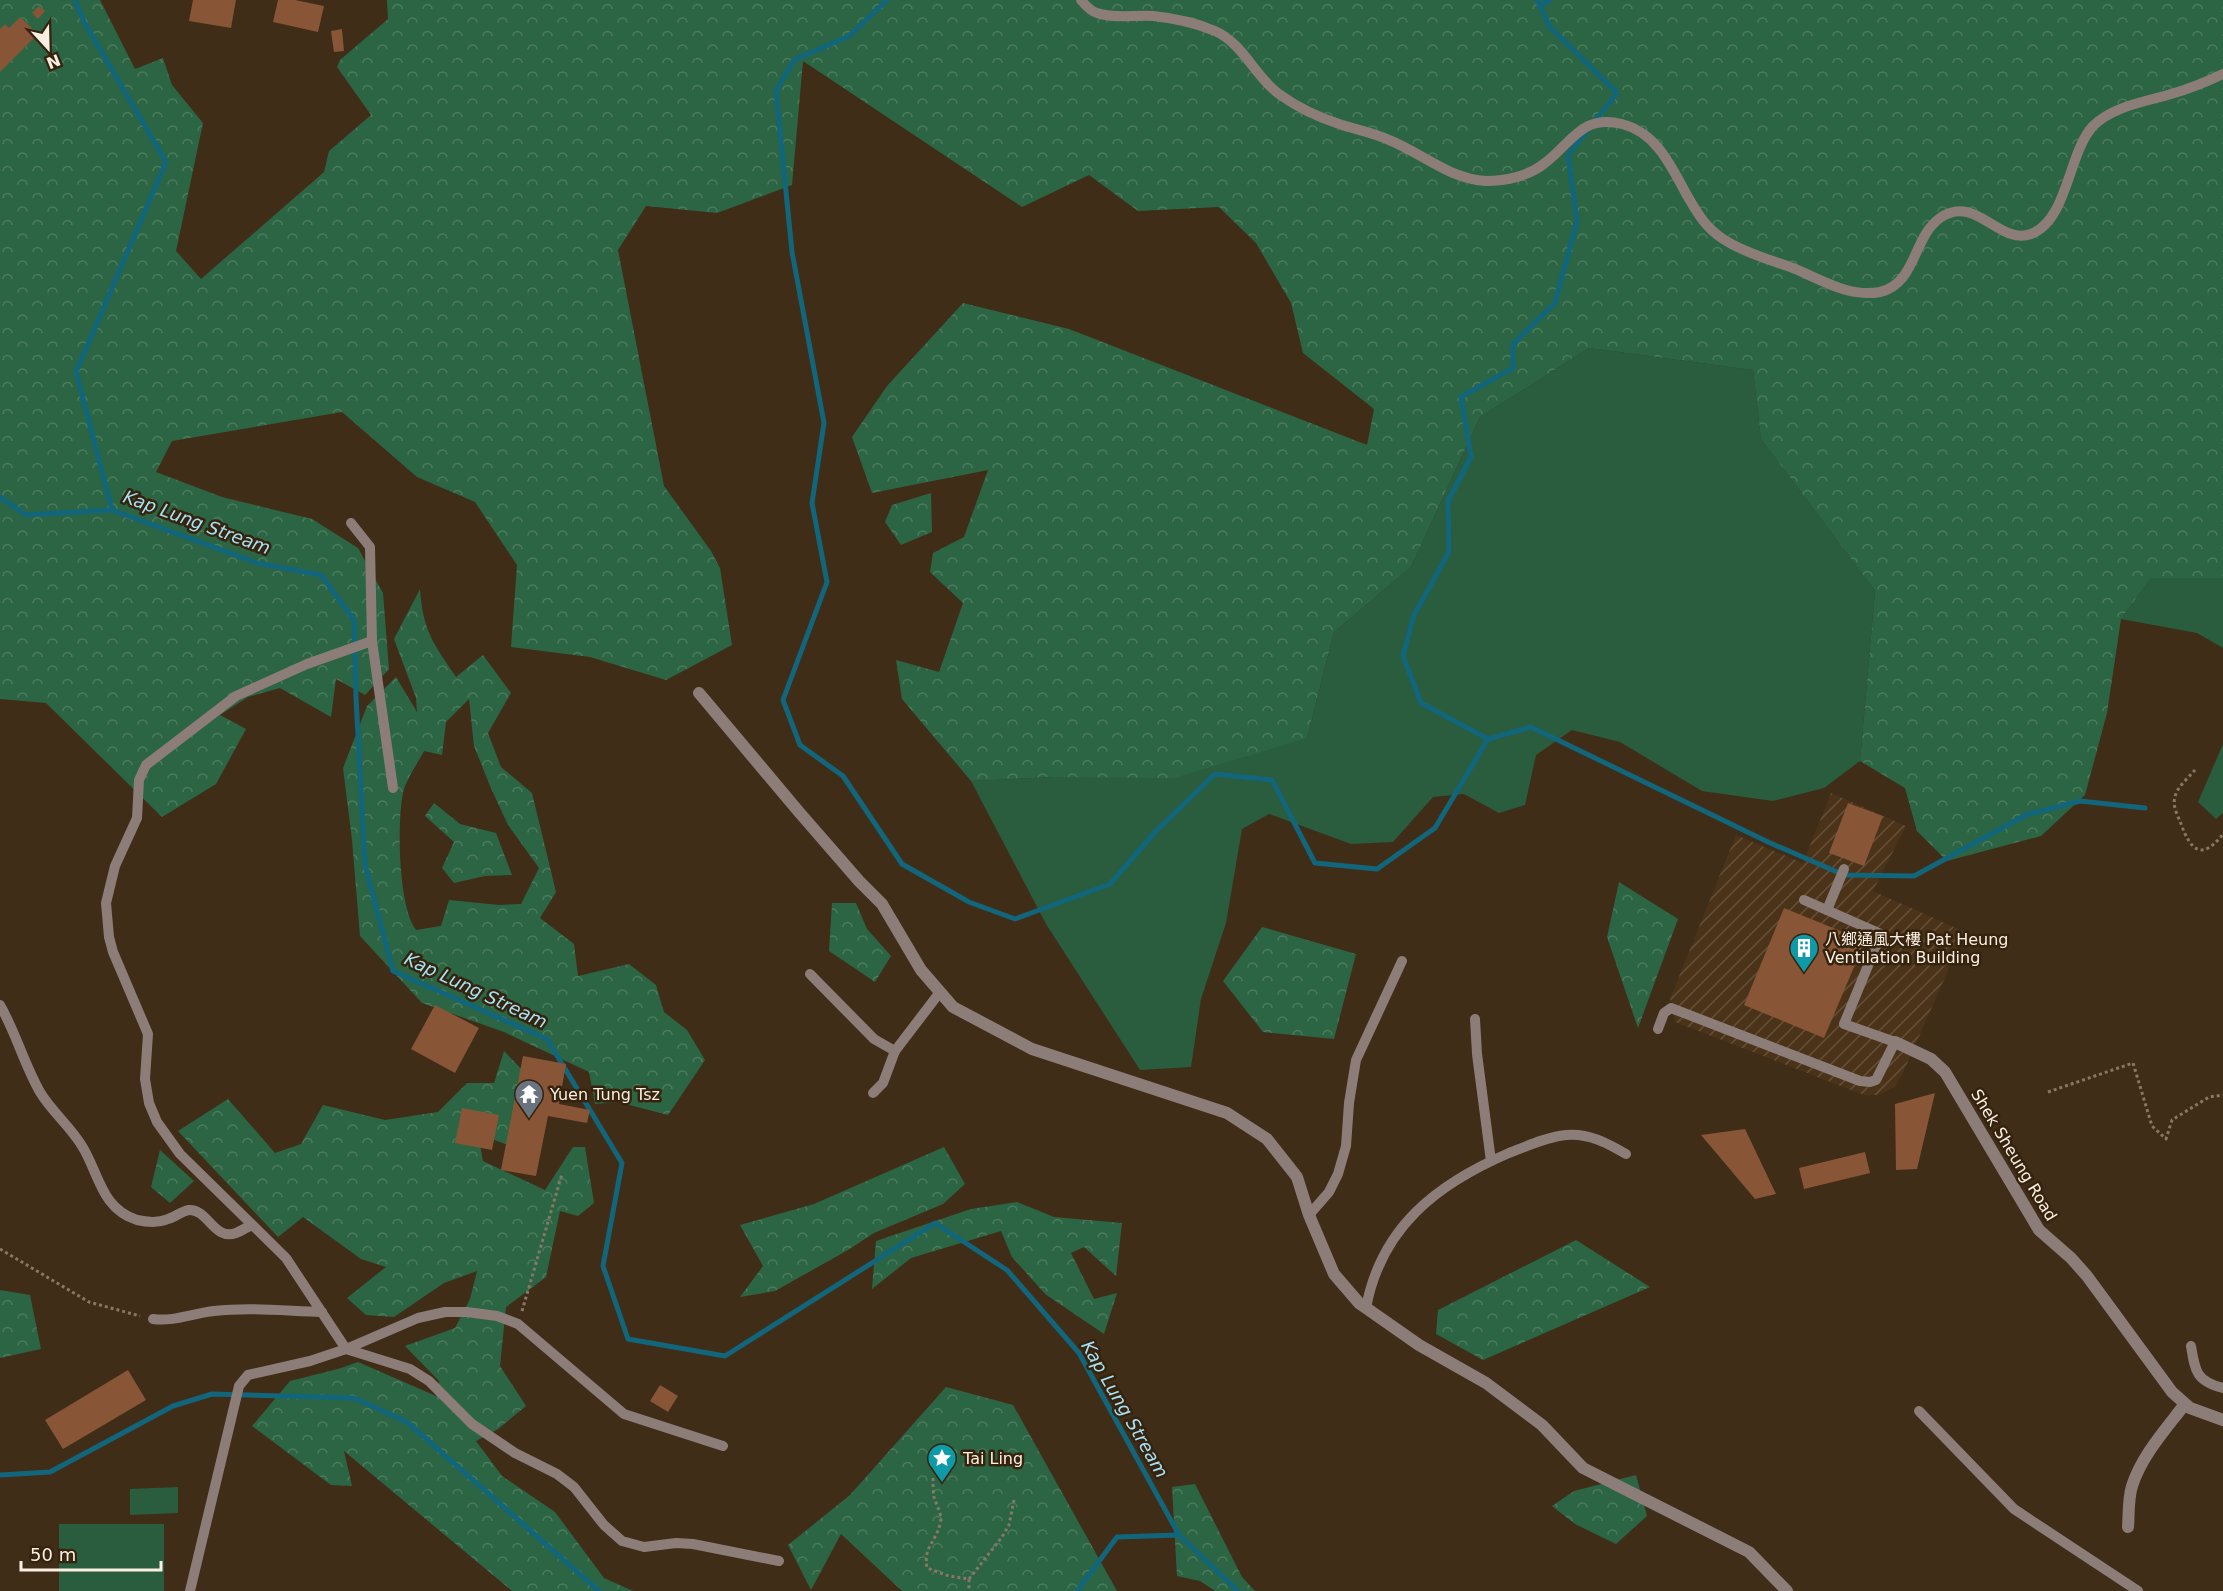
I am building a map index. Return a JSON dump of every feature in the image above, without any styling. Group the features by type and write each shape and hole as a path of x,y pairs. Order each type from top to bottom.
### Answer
{"street":[{"path":"699,693 806,821 859,881 882,903 921,970 953,1007 1032,1049 1227,1113 1267,1139 1297,1177 1309,1215 1334,1274 1366,1308 1419,1345 1486,1383 1542,1425 1583,1468 1749,1552 1787,1591"},
{"name":"Shek Sheung Road","path":"1895,1042 1931,1059 1944,1072 2039,1230 2072,1258 2087,1276 2172,1392 2185,1404 2212,1418 2223,1420"},
{"path":"2128,1527 2130,1497 2140,1467 2185,1404"}],"lane":[{"path":"1081,0 1096,13 1155,16 1216,31 1233,42 1275,92 1297,106 1325,119 1387,138 1438,167 1472,179 1490,181 1507,179 1536,169 1549,161 1576,132 1593,125 1619,124 1635,129 1647,136 1676,173 1698,214 1724,240 1836,287 1874,293 1889,289 1896,284 1908,269 1927,231 1936,220 1948,214 1966,211 2015,234 2026,236 2035,232 2048,221 2057,207 2082,145 2098,122 2122,109 2190,88 2223,74"},
{"path":"351,523 370,547 367,642 393,788"},
{"path":"367,642 307,664 236,696 146,765 140,780 137,818 115,866 106,903 106,919 113,951 148,1034 144,1079 147,1097 157,1122 180,1154 286,1258 346,1348 410,1370 429,1382 472,1424 515,1453 557,1474 574,1487 604,1525 622,1541 644,1547 676,1543 693,1544 779,1561"},
{"path":"1827,910 1844,869"},
{"path":"1658,1029 1664,1013 1671,1008 1860,1081 1876,1080 1895,1042 1844,1024 1881,934 1804,900"},
{"path":"1309,1215 1329,1192 1338,1174 1346,1146 1349,1103 1356,1060 1402,961"},
{"path":"810,974 874,1039 896,1051"},
{"path":"873,1093 883,1083 896,1051 940,992"},
{"path":"0,1005 39,1091 48,1106 81,1144 102,1190 109,1202 119,1211 140,1221 153,1222 167,1220 189,1210 196,1212 219,1232 227,1235 252,1225"},
{"path":"1474,1019 1491,1161"},
{"path":"1366,1308 1370,1284 1378,1264 1395,1235 1430,1198 1473,1170 1542,1140 1566,1135 1587,1136 1601,1140 1626,1154"},
{"path":"153,1319 166,1320 214,1311 257,1309 322,1312"},
{"path":"190,1591 238,1386 248,1376 310,1361 418,1318 445,1312 497,1316 518,1324 624,1414 723,1446"},
{"path":"2191,1346 2195,1369 2199,1376 2208,1384 2223,1388"},
{"path":"1919,1411 2014,1509 2138,1591"}],"path":[{"path":"2195,770 2178,790 2174,799 2175,810 2186,838 2191,846 2207,849 2223,834"},
{"path":"2048,1092 2133,1063 2152,1126 2166,1139 2172,1120 2209,1097 2223,1095"},
{"path":"518,1324 562,1174"},
{"path":"0,1250 89,1302 153,1319"},
{"path":"933,1478 933,1495 940,1515 940,1524 929,1546 925,1560 927,1568 949,1576 969,1579"},
{"path":"969,1591 969,1579 1009,1525 1014,1500"}],"shaded area":[{"name":"八鄉通風大樓 Pat Heung Ventilation Building","path":"1831,793 1906,826 1873,891 1965,932 1902,1075 1895,1087 1878,1095 1864,1095 1675,1022 1670,999 1736,835 1803,863"}],"green space":[{"path":"0,0 100,0 135,69 163,58 172,85 203,123 176,251 201,279 324,172 329,151 371,115 337,67 340,60 388,19 387,0 2223,0 2223,578 2151,578 2121,619 2107,713 2085,795 2041,836 1947,861 1917,831 1905,788 1860,761 1875,591 1761,439 1753,370 1589,348 1480,417 1411,567 1334,632 1307,738 1174,778 1053,777 971,781 902,699 896,660 939,672 963,603 930,572 933,553 964,537 988,470 872,493 852,437 887,386 963,303 1069,329 1367,445 1374,409 1303,353 1291,303 1256,243 1219,207 1138,211 1089,175 1022,207 803,61 792,185 717,213 646,206 618,250 664,486 711,551 720,568 732,645 666,680 590,657 511,647 517,565 475,502 417,477 342,412 172,441 156,472 222,497 312,519 358,548 383,593 389,669 365,695 336,679 331,717 280,688 248,697 220,715 246,729 216,784 162,817 46,703 0,699"},
{"path":"1589,348 1753,370 1761,439 1875,591 1860,761 1824,788 1773,801 1702,791 1620,742 1572,730 1536,755 1525,805 1499,813 1464,794 1433,797 1393,842 1351,844 1269,814 1242,829 1226,923 1201,999 1191,1067 1140,1070 1046,924 971,781 1053,777 1307,738 1334,632 1411,567 1480,417"},
{"path":"931,493 932,532 901,545 885,522 892,505"},
{"path":"2151,578 2223,578 2223,648 2197,633 2121,619"},
{"path":"420,589 421,603 430,636 456,677 483,655 511,693 488,733 501,767 532,793 556,892 540,918 574,944 578,976 629,964 656,985 664,1012 687,1030 705,1060 668,1115 618,1102 595,1104 589,1072 504,1032 422,1003 360,936 343,768 367,706 396,677 417,712 416,698 394,639","holes":["469,699 474,746 508,825 539,868 521,904 499,905 449,900 441,926 416,930 406,903 400,864 403,793 424,751 442,755 446,722"]},
{"path":"2223,744 2223,813 2216,819 2198,802"},
{"path":"434,803 460,824 496,833 512,875 485,876 454,883 442,868 454,842 425,816"},
{"path":"1619,882 1678,919 1638,1028 1607,937"},
{"path":"832,903 856,903 867,929 891,956 875,982 829,951"},
{"path":"1262,927 1356,954 1334,1039 1263,1032 1223,981"},
{"path":"504,1051 533,1081 524,1151 478,1134 483,1161 545,1190 573,1147 585,1147 594,1203 578,1216 560,1211 546,1277 506,1307 500,1366 526,1406 498,1429 476,1441 502,1476 555,1512 604,1578 633,1591 512,1591 344,1451 352,1486 331,1485 252,1426 290,1381 358,1362 436,1396 439,1381 405,1346 455,1328 470,1299 477,1271 444,1283 394,1317 366,1315 347,1298 386,1267 361,1259 303,1217 278,1237 178,1131 228,1099 275,1153 301,1144 323,1105 385,1120 438,1112 467,1083 494,1083"},
{"path":"944,1147 965,1184 943,1204 874,1233 775,1291 740,1297 763,1266 740,1225 814,1204"},
{"path":"160,1150 194,1181 170,1203 151,1187"},
{"path":"1017,1202 1054,1217 1122,1223 1116,1276 1084,1247 1071,1253 1094,1299 1117,1293 1104,1334 1045,1294 1012,1257 1001,1231 911,1258 872,1289 876,1241 971,1209"},
{"path":"1576,1240 1650,1287 1483,1360 1436,1334 1438,1310"},
{"path":"0,1290 30,1295 41,1349 0,1358"},
{"path":"946,1387 1013,1405 1117,1591 902,1591 841,1534 811,1590 788,1545 850,1495"},
{"path":"1636,1475 1647,1516 1616,1544 1575,1524 1552,1506 1574,1491"},
{"path":"1195,1484 1242,1577 1255,1591 1215,1591 1200,1581 1177,1576 1172,1487"},
{"path":"178,1487 178,1513 130,1515 130,1489"},
{"path":"59,1524 164,1524 164,1591 59,1591"}],"building":[{"path":"193,0 236,0 231,28 189,21"},
{"path":"278,0 295,0 324,6 318,32 273,22"},
{"path":"39,6 45,11 38,19 32,13"},
{"path":"20,17 38,34 0,72 0,29 5,24 9,28"},
{"path":"342,29 344,51 334,52 331,31"},
{"path":"1848,803 1883,816 1864,866 1829,853"},
{"name":"八鄉通風大樓 Pat Heung Ventilation Building","path":"1784,908 1865,941 1824,1038 1744,1005"},
{"path":"435,1005 479,1028 455,1073 411,1049"},
{"name":"Yuen Tung Tsz","path":"523,1056 566,1064 559,1104 590,1110 587,1123 548,1116 536,1176 501,1170"},
{"path":"1935,1093 1917,1169 1896,1170 1895,1104"},
{"path":"462,1108 499,1115 492,1150 455,1143"},
{"path":"1745,1129 1776,1194 1755,1199 1701,1135"},
{"path":"1865,1152 1870,1173 1804,1189 1799,1168"},
{"path":"128,1370 146,1400 63,1449 45,1420"},
{"path":"660,1385 678,1396 668,1412 650,1401"}],"waterway":[{"name":"Kap Lung Stream","path":"75,0 84,22 166,162 76,372 112,510 257,563 321,575 354,620 365,865 393,971 547,1039 622,1163 603,1266 628,1339 725,1356 935,1223 1007,1270 1079,1353 1179,1535"},
{"path":"887,0 849,36 794,60 776,91 792,252 824,423 812,503 827,582 783,700 800,745 843,776 902,864 969,902 1015,919 1110,884 1156,831 1215,774 1272,780 1315,863 1377,869 1435,828 1488,739"},
{"path":"1537,0 1550,27 1617,93 1595,121"},
{"path":"1540,6 1550,0"},
{"path":"1587,131 1568,155 1577,221 1555,303 1513,344 1513,368 1461,397 1471,457 1448,501 1449,552 1414,615 1403,656 1421,703 1488,739 1531,727 1768,842 1844,875 1914,876 2026,815 2080,801 2145,808"},
{"path":"0,497 26,515 112,510"},
{"path":"0,1475 50,1472 173,1406 212,1394 354,1398 407,1422 599,1591"},
{"path":"1077,1591 1117,1537 1179,1535 1238,1591"}],"place":[{"name":"八鄉通風大樓 Pat Heung Ventilation Building","path":"1804,974"},
{"name":"Yuen Tung Tsz","path":"529,1120"},
{"name":"Tai Ling","path":"942,1484"}]}
